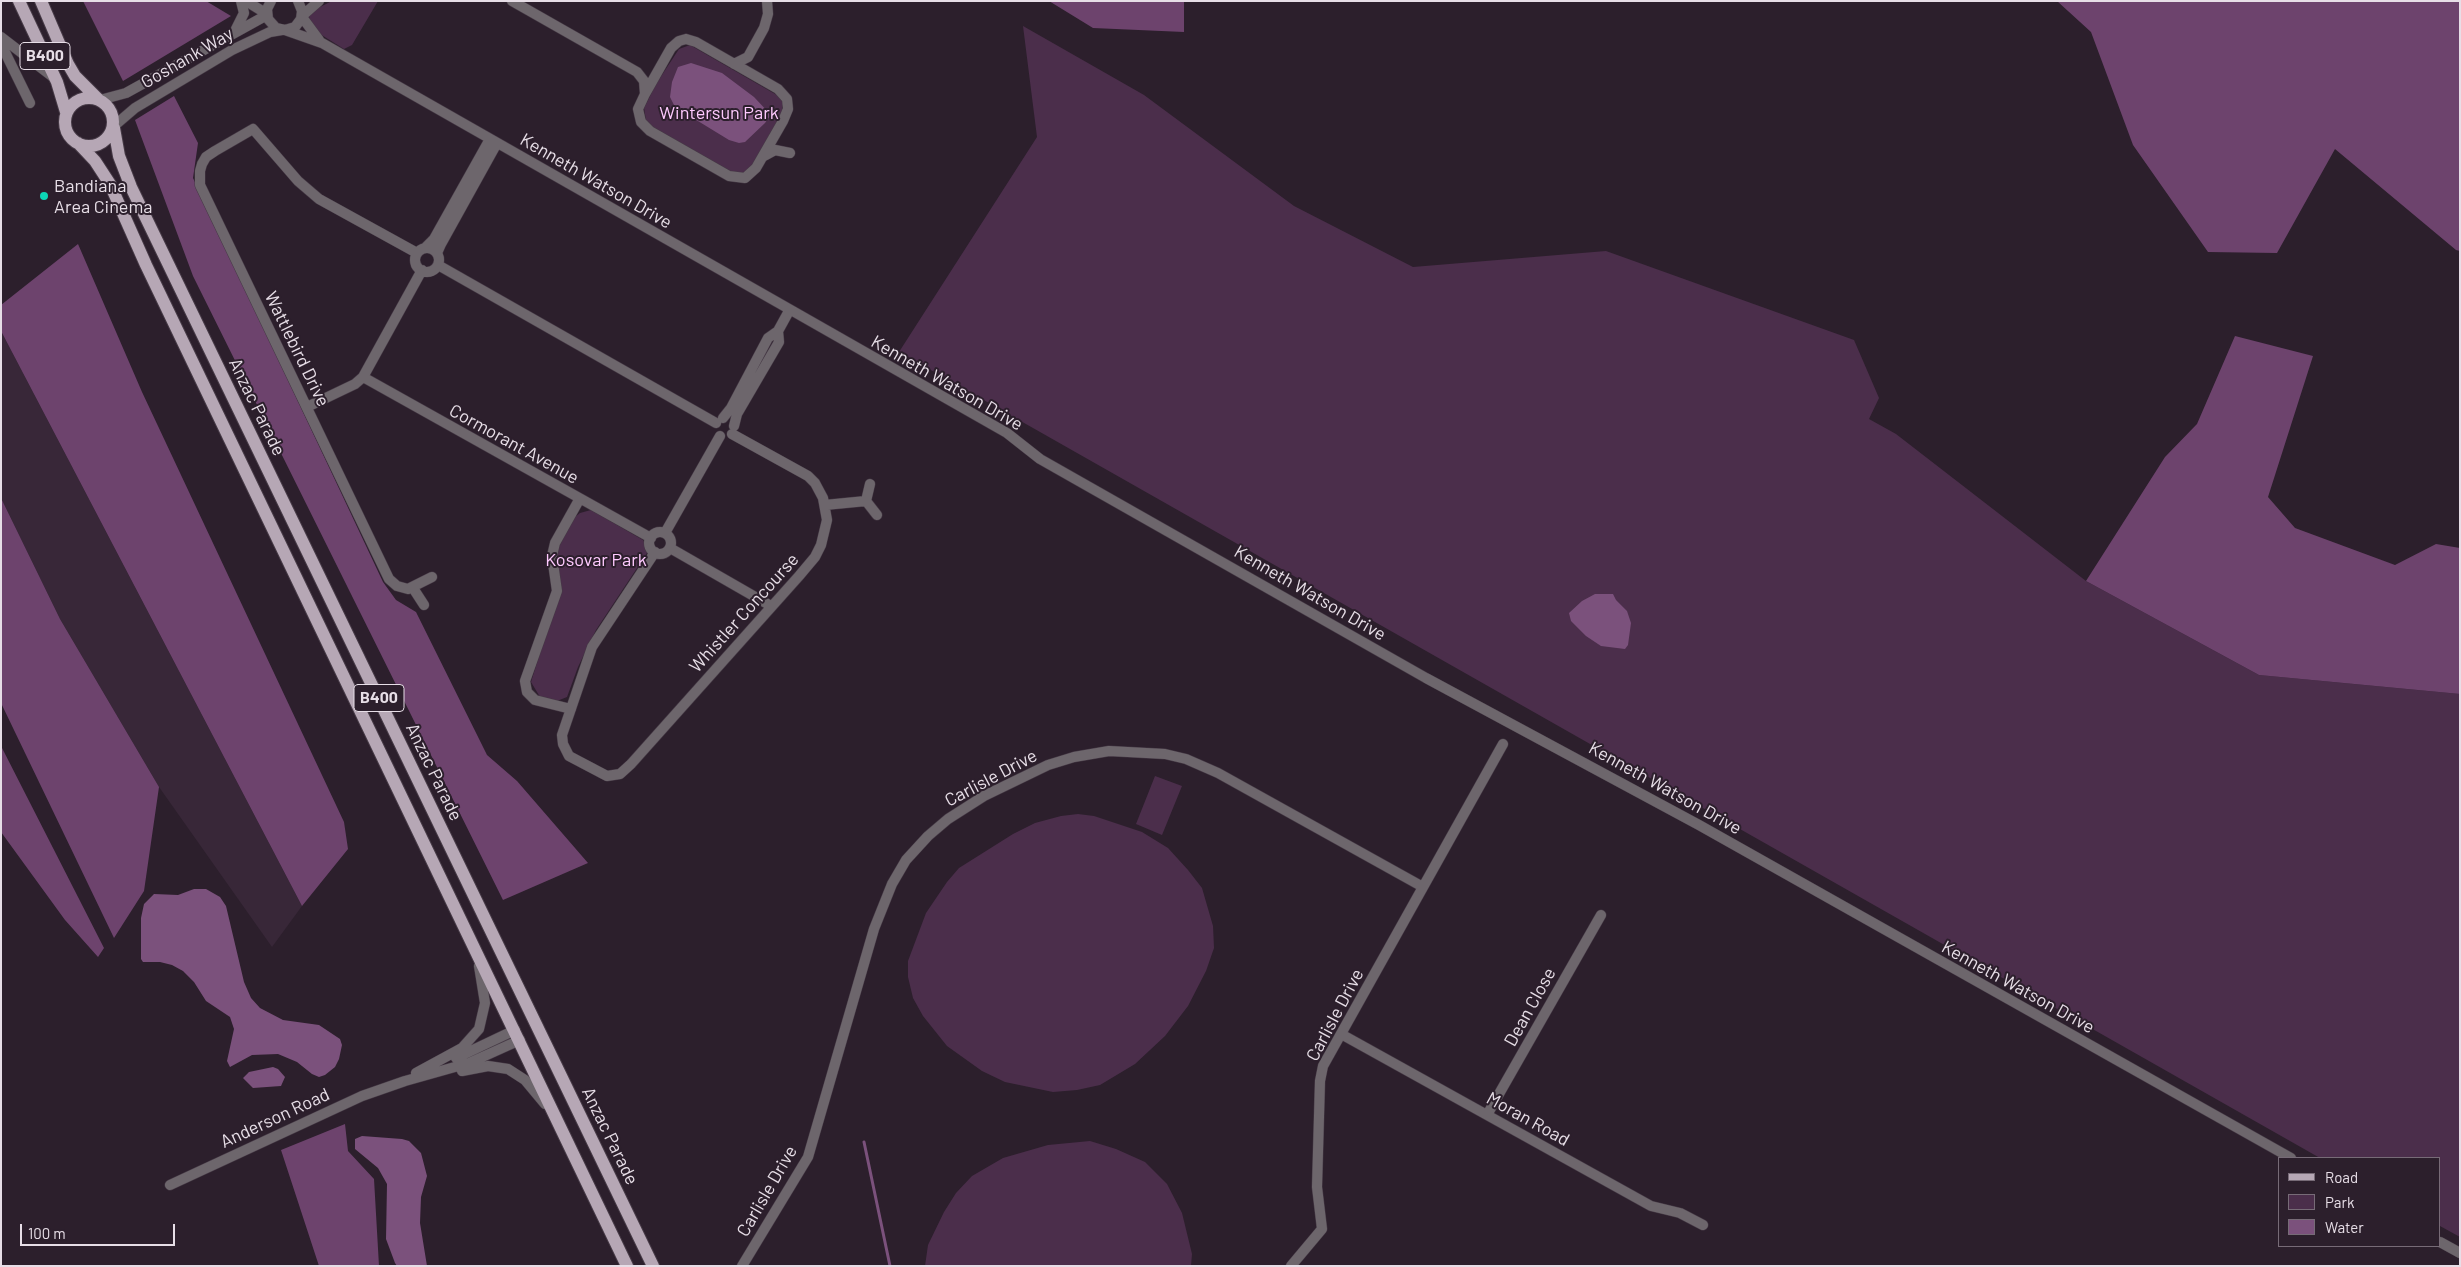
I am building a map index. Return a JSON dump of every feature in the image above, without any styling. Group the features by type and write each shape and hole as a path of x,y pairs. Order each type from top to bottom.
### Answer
{"main road":[{"name":"B400","path":"19,1 57,82 66,112 66,130 95,161 110,184 132,234 627,1266"},
{"name":"B400","path":"41,1 68,64 75,76 111,112 114,127"},
{"path":"66,112 72,104 81,98 99,99"},
{"path":"78,143 89,146 98,144 106,139 114,127"},
{"name":"Anzac Parade","path":"114,127 119,156 131,187 653,1266"},
{"path":"517,1035 537,1026"}],"street":[{"name":"Goshank Way","path":"234,32 243,18 244,8 242,1"},
{"path":"246,1 267,14 272,25 284,30"},
{"path":"267,14 271,1"},
{"path":"298,1 302,8 302,17"},
{"name":"Goshank Way","path":"114,127 135,108 232,50 270,32 296,26 302,17 319,1"},
{"path":"512,1 637,72 650,74 660,68"},
{"path":"734,64 745,60 767,22 767,1"},
{"name":"Goshank Way","path":"99,99 126,93 267,14"},
{"name":"Kenneth Watson Drive","path":"302,17 322,43"},
{"name":"Kenneth Watson Drive","path":"284,30 322,43 789,311 1006,433 1040,459 1426,678 1700,825 2289,1157"},
{"path":"1,38 16,51 43,68 57,82"},
{"path":"684,39 696,42 755,75 778,89 786,97 788,111 754,172 747,177 737,179 729,176 644,126 638,112 645,94 660,68 671,48 684,39"},
{"path":"1,44 30,104"},
{"path":"750,53 749,64 755,75"},
{"path":"637,72 644,81 645,94"},
{"path":"762,157 773,150 790,153 781,142 779,128"},
{"name":"Wattlebird Drive","path":"413,588 399,587 389,579 200,185 200,171 206,157 253,129 298,181 319,199 421,250"},
{"path":"438,265 431,271 422,270 416,263 421,250 434,239 493,141"},
{"path":"438,265 437,253 440,244 493,141"},
{"path":"421,250 431,248 437,253"},
{"path":"438,265 719,421 729,419 733,430"},
{"path":"307,408 355,384 363,377 422,270"},
{"path":"778,331 778,342 738,412 733,430 726,437 720,436 715,429 719,421 731,408 768,338 778,331 789,311"},
{"name":"Cormorant Avenue","path":"363,377 579,500 651,538"},
{"name":"Whistler Concourse","path":"571,709 562,738 566,752 573,760 603,776 612,777 622,772 815,557 828,520 820,492 808,476 733,430"},
{"path":"665,533 720,436"},
{"path":"866,501 870,484"},
{"path":"579,500 555,543 552,556 556,591 525,681 527,692 535,700 571,709 597,639 655,552"},
{"path":"825,505 866,501"},
{"path":"866,501 877,515"},
{"path":"655,552 650,545 651,538 655,534 665,533"},
{"path":"665,533 670,538 670,548"},
{"path":"670,548 771,606"},
{"path":"655,552 664,552 670,548"},
{"path":"424,605 413,588 432,577"},
{"name":"Carlisle Drive","path":"1291,1266 1322,1229 1317,1194 1320,1081 1323,1066 1503,744"},
{"name":"Carlisle Drive","path":"742,1266 808,1157 874,929 892,884 906,860 928,836 948,819 984,796 1048,765 1074,757 1109,751 1165,754 1218,773 1423,887"},
{"name":"Dean Close","path":"1488,1115 1601,915"},
{"name":"Anderson Road","path":"400,1082 462,1048 479,1029 485,1003 475,949"},
{"name":"Moran Road","path":"1341,1034 1651,1206 1680,1213 1703,1225"},
{"name":"Anderson Road","path":"170,1185 342,1105 517,1035"},
{"name":"Anderson Road","path":"400,1082 484,1066 499,1067 512,1071 525,1080 556,1118"},
{"path":"2441,1243 2460,1253"}],"shaded area":[{"path":"83,1 206,1 231,16 123,81"},
{"path":"1049,1 1184,1 1184,32 1093,28"},
{"path":"2057,1 2460,1 2460,251 2456,250 2335,149 2277,253 2208,252 2133,145 2091,32"},
{"path":"174,96 198,143 193,178 383,582 396,600 416,612 487,755 517,781 588,863 503,900 193,276 135,120"},
{"path":"78,244 142,392 344,822 348,849 302,906 1,331 1,305"},
{"path":"1,331 302,906 272,947 159,787 60,619 1,498"},
{"path":"2235,336 2313,356 2268,497 2295,528 2395,565 2436,544 2460,548 2460,694 2259,675 2086,581 2165,457 2197,424"},
{"path":"1,498 60,619 159,787 144,891 114,938 1,703"},
{"path":"1,746 104,948 98,957 65,920 1,832"},
{"path":"345,1124 348,1151 374,1179 379,1266 319,1266 281,1150"}],"green space":[{"path":"332,1 378,1 352,45 344,49 320,34 310,23 309,16 314,10"},
{"path":"1023,26 1144,95 1294,206 1413,267 1606,251 1854,340 1879,398 1869,419 1896,434 2086,581 2259,675 2460,694 2460,1237 2441,1227 2441,1157 2318,1157 899,352 1037,137"},
{"name":"Wintersun Park","path":"690,45 782,98 782,113 750,169 745,174 732,173 651,126 646,120 644,108 656,84 679,49"},
{"name":"Kosovar Park","path":"591,510 643,540 648,549 596,630 578,667 567,697 557,701 540,697 531,682 556,601 559,546 575,517 580,513"},
{"path":"1155,776 1182,786 1162,835 1136,824"},
{"path":"1078,814 1094,816 1142,832 1168,848 1202,888 1213,926 1214,948 1206,971 1188,1006 1165,1036 1135,1064 1100,1085 1077,1090 1053,1092 1005,1082 982,1071 947,1046 923,1016 913,998 908,977 908,961 926,913 959,868 1013,834 1035,823 1061,816"},
{"path":"1090,1141 1116,1149 1145,1162 1167,1184 1182,1213 1192,1254 1191,1266 925,1266 928,1245 944,1212 956,1193 972,1176 1003,1158 1048,1145"}],"water":[{"path":"691,63 722,73 754,97 769,113 770,116 765,123 745,142 739,143 729,140 675,107 670,97 672,82 678,67"},
{"path":"1595,594 1613,594 1627,611 1631,623 1628,645 1625,649 1601,646 1586,636 1571,621 1569,613 1582,601"},
{"path":"194,889 206,889 220,897 226,906 244,982 251,998 260,1008 283,1020 319,1025 340,1039 342,1045 339,1059 335,1067 325,1075 319,1077 312,1074 297,1062 278,1054 252,1055 230,1067 227,1061 234,1029 230,1017 206,1001 194,982 183,971 172,965 160,962 143,962 141,959 141,918 144,904 154,894 178,895"},
{"path":"273,1067 278,1069 285,1077 281,1086 253,1088 243,1078 249,1072"},
{"path":"362,1136 409,1141 421,1153 427,1176 421,1197 420,1223 427,1266 397,1266 395,1263 386,1239 387,1184 378,1168 355,1149 355,1139"}],"waterway":[{"path":"864,1142 890,1266"}],"place":[{"name":"Bandiana Area Cinema","path":"44,196"}]}
